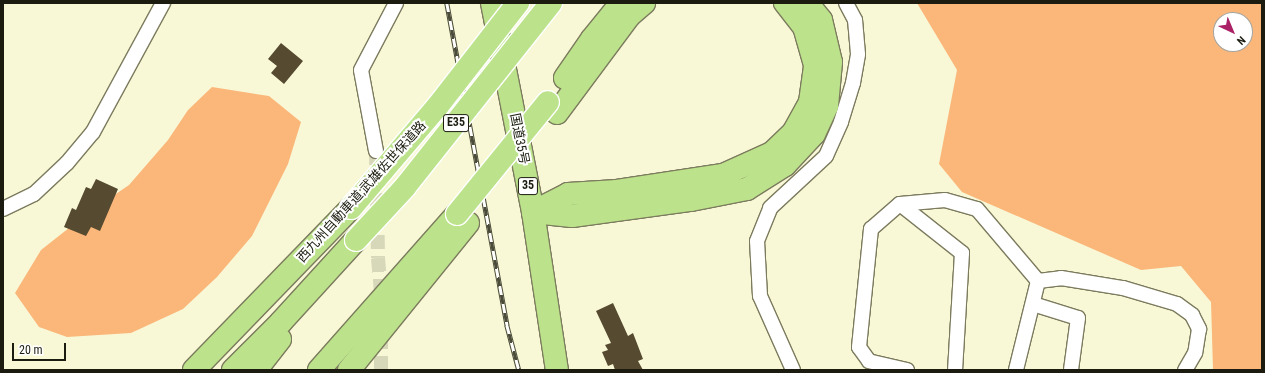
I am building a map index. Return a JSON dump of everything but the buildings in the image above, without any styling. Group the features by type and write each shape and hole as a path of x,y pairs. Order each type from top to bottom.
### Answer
{"highway":[{"name":"国道35号","path":"492,3 533,212 557,370"},
{"name":"西九州自動車道;武雄佐世保道路","path":"194,370 351,208 437,107 518,3"},
{"name":"西九州自動車道;武雄佐世保道路","path":"233,370 281,322 405,187 551,3"},
{"path":"552,108 592,39 621,3"},
{"path":"349,370 462,219 629,16 644,3"},
{"path":"533,212 568,194 617,191 723,175 772,153 792,133 810,102 815,65 804,27 785,3"},
{"path":"533,212 572,216 691,200 747,189 785,165 814,134 827,106 831,62 821,20 807,3"},
{"path":"319,370 462,219"},
{"path":"256,370 356,240"}],"street":[{"path":"3,209 34,194 67,163 93,132 163,3"},
{"path":"376,151 361,70 396,3"},
{"path":"793,370 760,296 757,241 770,208 826,156 841,122 853,83 858,54 855,20 846,3"},
{"path":"907,370 869,361 859,347 871,229 900,204 945,200 977,209 1023,266 1038,281"},
{"path":"900,204 962,253 955,370"},
{"path":"1038,281 1060,278 1123,288 1177,304 1192,315 1199,329 1195,353 1185,370"},
{"path":"1016,370 1038,281"},
{"path":"1033,304 1078,318 1071,370"}],"shaded area":[{"path":"917,3 1262,3 1262,370 1213,370 1211,302 1181,266 1141,270 962,192 939,164 957,70"},
{"path":"212,87 269,96 301,122 288,164 252,236 217,277 183,309 131,333 67,337 39,327 15,293 41,250 88,213 129,185 168,140 188,110"}],"tunnel":[{"path":"376,151 378,258 382,304"},
{"path":"381,331 381,370"}],"railway":[{"path":"447,3 507,325 519,370"}]}
